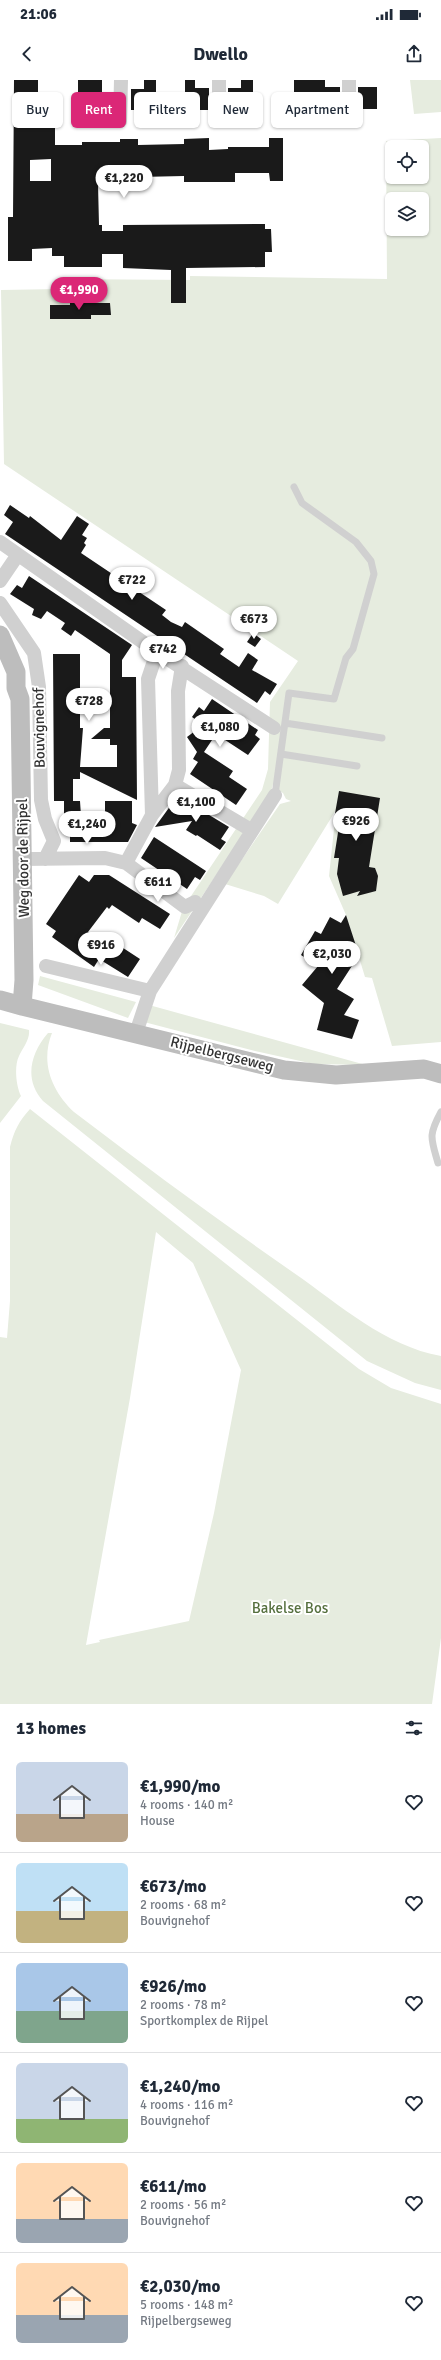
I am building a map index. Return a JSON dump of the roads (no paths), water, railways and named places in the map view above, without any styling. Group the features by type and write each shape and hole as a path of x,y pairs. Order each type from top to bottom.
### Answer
{"street":[{"path":"121,80 121,92"},
{"path":"218,80 218,92"},
{"path":"349,80 349,92"},
{"path":"0,542 17,556 157,652 279,726"},
{"path":"0,581 17,556"},
{"name":"Bouvignehof","path":"0,603 34,653 39,687 41,800 45,819 54,841 45,859"},
{"name":"Weg door de Rijpel","path":"0,634 16,672 16,688"},
{"path":"152,815 148,679 157,652"},
{"name":"Weg door de Rijpel","path":"0,663 16,688 20,699 24,980 22,1006"},
{"path":"126,863 152,815 175,785 179,770 178,691 182,666"},
{"path":"175,785 246,827"},
{"path":"136,1033 150,991 275,795"},
{"path":"22,859 105,858 126,863 185,907 195,902"},
{"path":"46,966 150,991"},
{"path":"0,1000 22,1006"},
{"name":"Rijpelbergseweg","path":"22,1006 284,1070 309,1074 336,1075 433,1072 441,1060"}],"lane":[{"path":"275,795 281,754 279,726 289,693 334,699 346,658 353,649 374,574 370,561 356,542 302,504 294,487"},
{"path":"279,726 382,738"},
{"path":"281,754 357,766"},
{"path":"438,1163 430,1136 432,1127 441,1112"}],"park label":[{"name":"Bakelse Bos","path":"290,1608"}]}
